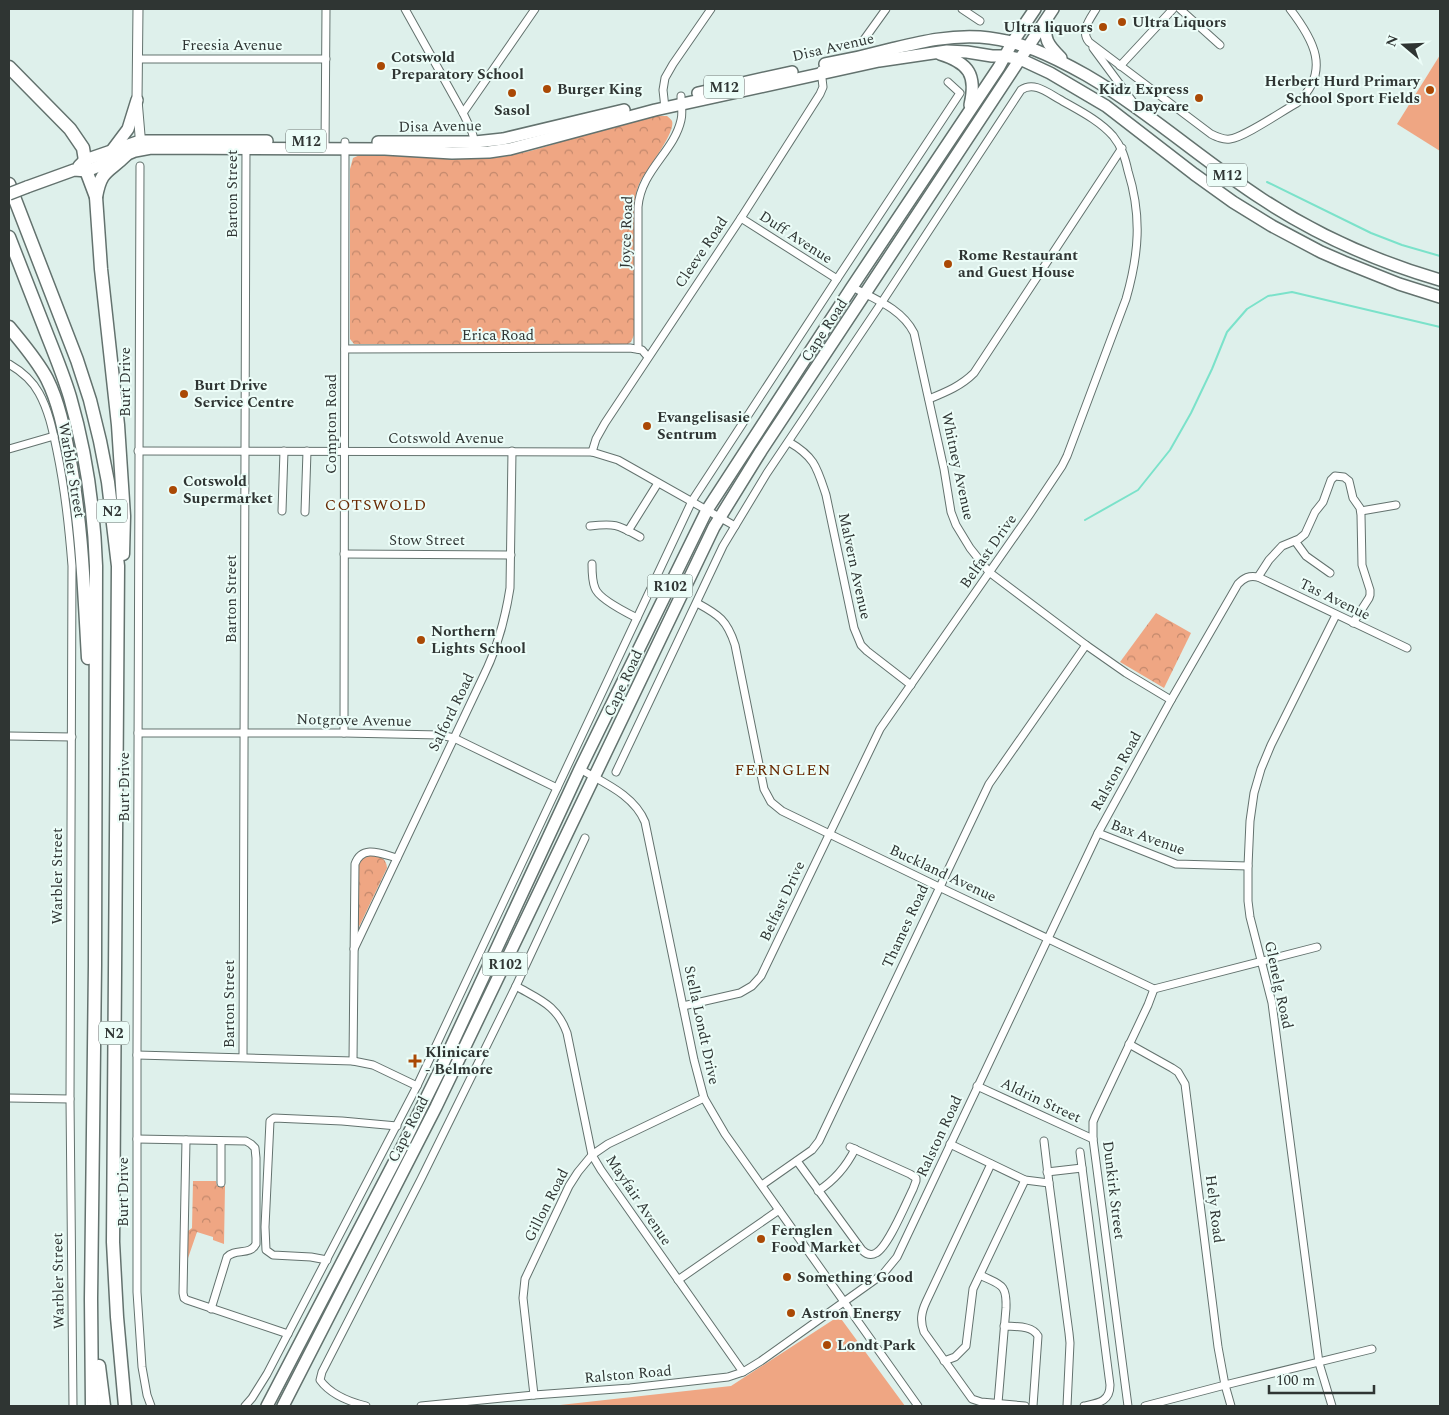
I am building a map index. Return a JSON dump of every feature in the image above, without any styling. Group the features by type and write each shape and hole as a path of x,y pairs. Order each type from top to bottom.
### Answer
{"highway":[{"path":"9,67 70,129 82,144 82,167 96,197"},
{"path":"118,586 123,576 123,507 116,392 101,268 96,197 103,175 126,155"},
{"name":"N2","path":"9,184 77,360 93,414 110,496 118,566 113,1242 121,1367 126,1406"},
{"name":"N2","path":"9,237 67,386 83,449 92,514 96,566 95,965 91,1298 104,1406"},
{"path":"9,326 39,365 47,380 60,415 68,451 78,509 82,548 95,772"},
{"path":"91,1298 92,1406"}],"main road":[{"name":"Cape Road","path":"267,1406 429,1092 580,769 707,510 968,111 999,67 1012,42 1035,9"},
{"name":"Cape Road","path":"283,1406 440,1098 680,596 720,518 761,451 1050,14"},
{"path":"1050,14 1045,36 1049,45 1068,65"},
{"name":"Disa Avenue","path":"82,167 113,149 141,145 475,147 503,139 821,69 949,37 982,37 1012,42"},
{"name":"M12","path":"1012,42 1039,50 1107,87 1226,175 1299,221 1353,248 1440,280"},
{"name":"Disa Avenue","path":"821,69 933,52 958,51 1004,56"},
{"path":"933,52 953,58 961,63 970,73 973,93 968,111"},
{"name":"M12","path":"1004,56 1020,59 1050,72 1106,106 1202,180 1272,226 1344,262 1399,284 1440,297"},
{"path":"113,149 128,129 137,100"},
{"name":"Disa Avenue","path":"9,194 82,167 126,155 141,145"},
{"path":"429,1092 440,1098"}],"street":[{"path":"138,9 137,100 141,145"},
{"path":"325,145 326,9"},
{"path":"405,9 463,113 472,132 475,147"},
{"path":"463,113 535,9"},
{"path":"665,104 664,83 667,74 711,9"},
{"path":"863,41 886,9"},
{"path":"962,9 980,21"},
{"path":"1096,9 1087,24 1084,32 1085,37 1139,109"},
{"path":"1120,66 1173,9"},
{"path":"1180,9 1220,45"},
{"path":"1089,42 1211,134 1228,139 1238,137 1297,103 1311,84 1316,65 1315,51 1306,30 1290,9"},
{"name":"Freesia Avenue","path":"137,59 326,59"},
{"name":"Cleeve Road","path":"592,452 598,434 741,218 820,94 822,87 821,69"},
{"name":"Cape Road","path":"245,1406 267,1374 417,1086 692,501 960,93 948,82"},
{"name":"Belfast Drive","path":"684,1006 740,993 747,990 757,981 874,740 1062,466 1126,299 1137,253 1138,220 1134,189 1122,148 1102,126 1064,102 1036,87 1027,87 1022,90 882,302"},
{"name":"Joyce Road","path":"638,349 638,206 640,194 643,184 680,125 682,117 681,100"},
{"name":"Barton Street","path":"243,1057 246,145"},
{"name":"Compton Road","path":"344,733 346,146"},
{"path":"929,399 958,386 966,381 974,372 1122,148"},
{"name":"Burt Drive","path":"140,166 137,1292 143,1375 151,1406"},
{"name":"Duff Avenue","path":"741,218 837,279"},
{"name":"Whitney Avenue","path":"852,287 882,302 905,318 914,333 951,512 956,525 970,548 989,572 1126,673 1171,700"},
{"path":"616,772 723,546 767,473 882,302"},
{"name":"Erica Road","path":"345,349 638,349"},
{"path":"638,349 642,350 648,357"},
{"name":"Warbler Street","path":"9,364 26,376 38,392 45,407 54,436 64,485 72,566 70,1099 73,1406"},
{"path":"9,449 54,436"},
{"name":"Malvern Avenue","path":"789,442 800,448 810,458 819,475 826,496 854,628 861,645 867,652 911,685"},
{"name":"Cotswold Avenue","path":"138,451 592,452 618,460 735,526"},
{"path":"282,511 284,451"},
{"path":"305,512 307,451"},
{"name":"Salford Road","path":"354,949 489,666 502,629 510,588 512,452"},
{"name":"Ralston Road","path":"421,1406 630,1388 728,1377 743,1372 760,1362 883,1274 897,1257 1098,833 1171,700 1238,584 1243,579 1255,576 1282,546 1302,537 1308,529 1315,512 1323,502 1331,480 1335,476 1344,477 1348,481 1353,498 1361,511"},
{"path":"628,531 658,483"},
{"path":"1353,623 1370,595 1362,566 1361,511 1396,505"},
{"path":"590,526 612,524 640,537"},
{"path":"1295,541 1306,556 1330,573"},
{"name":"Stow Street","path":"344,554 511,554"},
{"path":"592,564 594,586 597,592 618,609 637,618"},
{"name":"Tas Avenue","path":"1255,576 1407,648"},
{"name":"Buckland Avenue","path":"697,603 722,619 731,634 767,796 775,806 829,834 1154,989"},
{"name":"Glenelg Road","path":"1332,1406 1319,1363 1272,1003 1250,917 1248,866 1250,821 1254,794 1261,770 1271,745 1336,615"},
{"name":"Thames Road","path":"762,1185 797,1161 816,1146 819,1141 989,784 1086,644"},
{"name":"Notgrove Avenue","path":"138,733 440,735 454,738 557,788"},
{"path":"9,736 72,737"},
{"name":"Stella Londt Drive","path":"580,769 624,795 642,816 647,830 694,1060 704,1098 725,1134 918,1406"},
{"name":"Bax Avenue","path":"1098,833 1176,864 1248,866"},
{"path":"366,1406 332,1392 320,1380 322,1372 421,1179 516,986 585,838"},
{"name":"Salford Road","path":"353,1061 354,869 357,860 368,852 381,853 397,858"},
{"path":"1154,989 1317,947"},
{"name":"Mayfair Avenue","path":"516,986 556,1012 564,1026 592,1155 743,1372"},
{"name":"Dunkirk Street","path":"1128,1406 1093,1138 1093,1122 1154,989"},
{"name":"Hely Road","path":"1130,1044 1178,1072 1185,1084 1218,1347 1231,1406"},
{"path":"137,1055 353,1061 373,1065 417,1086"},
{"name":"Aldrin Street","path":"977,1086 1093,1138"},
{"path":"9,1098 70,1099"},
{"name":"Gillon Road","path":"534,1395 523,1298 525,1279 569,1186 592,1155 617,1139 704,1098"},
{"path":"326,1260 314,1257 272,1255 266,1250 265,1228 270,1121 274,1118 397,1126"},
{"path":"137,1139 246,1141 254,1148 256,1244 249,1251 229,1254 212,1309"},
{"path":"186,1140 184,1298 288,1334"},
{"path":"221,1141 221,1183"},
{"path":"1044,1141 1069,1333 1067,1406"},
{"path":"950,1144 1025,1180 1048,1183"},
{"path":"797,1161 818,1191 865,1253 873,1254 888,1240 913,1189 916,1178 853,1148 840,1173 827,1186 818,1191"},
{"path":"1080,1152 1110,1385 1107,1397 1097,1403 1084,1406"},
{"path":"991,1164 926,1302 921,1316 922,1326 924,1332 972,1399 981,1402 1025,1406"},
{"path":"1047,1172 1082,1168"},
{"path":"944,1361 955,1356 966,1346 972,1293 1025,1180"},
{"path":"678,1280 780,1210"},
{"path":"980,1275 1004,1289 1006,1297 998,1403"},
{"path":"1004,1326 1029,1328 1036,1332 1038,1336 1033,1406"},
{"path":"1145,1406 1372,1349"}],"green space":[{"name":"Herbert Hurd Primary School Sport Fields","path":"1440,55 1440,151 1397,124"},
{"path":"657,116 667,116 672,121 672,126 666,142 641,180 636,194 634,210 634,335 631,342 628,344 354,344 350,339 350,169 353,158 362,154 459,159 503,157"},
{"path":"1156,613 1191,633 1164,688 1120,662"},
{"path":"369,856 384,859 387,868 358,929 358,866 362,859"},
{"path":"193,1181 216,1181 217,1186 225,1186 224,1244 213,1240 213,1237 197,1232 187,1261 188,1231 192,1228"},
{"name":"Londt Park","path":"839,1316 905,1406 551,1406 731,1386"}],"waterway":[{"path":"1267,182 1371,233 1402,245 1440,256"},
{"path":"1085,520 1138,490 1170,450 1191,413 1227,332 1247,309 1268,296 1292,292 1440,327"}],"place":[{"name":"Ultra Liquors","path":"1122,22"},
{"name":"Ultra liquors","path":"1103,27"},
{"name":"Cotswold Preparatory School","path":"381,66"},
{"name":"Burger King","path":"547,89"},
{"name":"Herbert Hurd Primary School Sport Fields","path":"1430,90"},
{"name":"Sasol","path":"512,93"},
{"name":"Kidz Express Daycare","path":"1199,98"},
{"name":"Rome Restaurant and Guest House","path":"948,264"},
{"name":"Burt Drive Service Centre","path":"184,394"},
{"name":"Evangelisasie Sentrum","path":"647,426"},
{"name":"Cotswold Supermarket","path":"173,490"},
{"name":"Northern Lights School","path":"421,640"},
{"name":"Klinicare - Belmore","path":"415,1061"},
{"name":"Fernglen Food Market","path":"761,1239"},
{"name":"Something Good","path":"787,1277"},
{"name":"Astron Energy","path":"791,1313"},
{"name":"Londt Park","path":"827,1345"}],"district":[{"name":"COTSWOLD","path":"376,504"},
{"name":"FERNGLEN","path":"783,769"}]}
